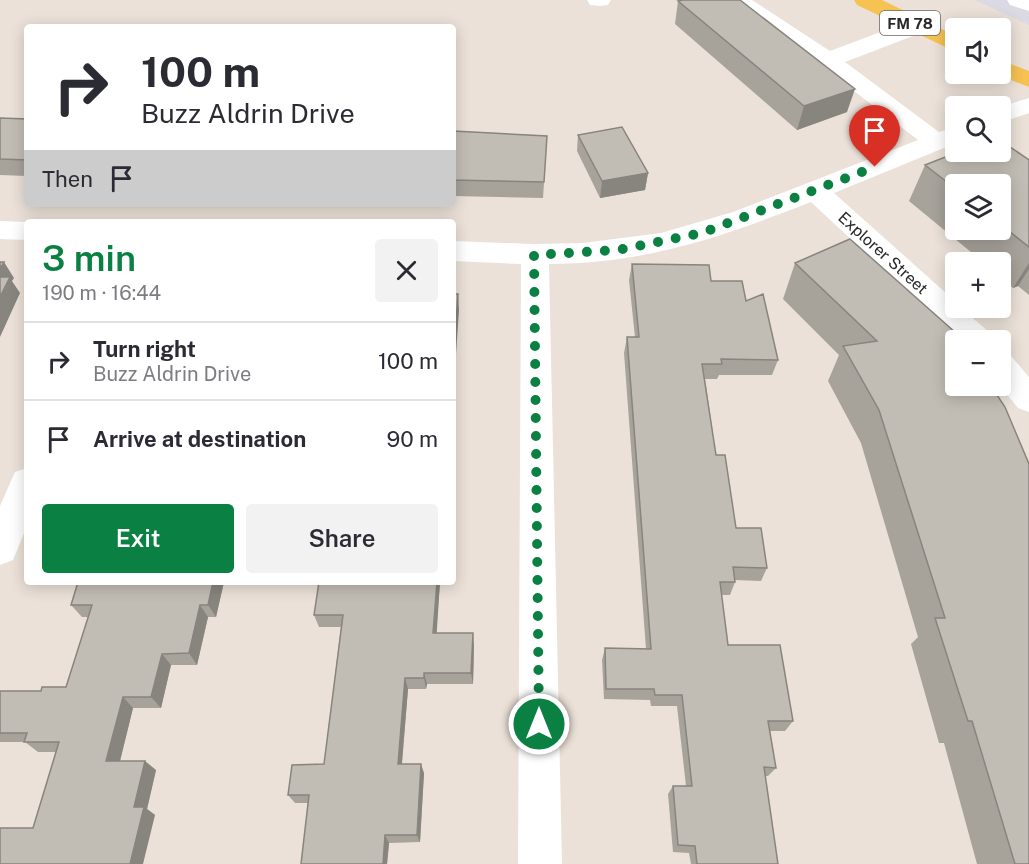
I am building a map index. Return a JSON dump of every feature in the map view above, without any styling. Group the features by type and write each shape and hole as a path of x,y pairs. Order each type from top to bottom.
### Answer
{"main road":[{"name":"FM 78","path":"865,0 945,40"},
{"path":"1011,72 1029,80"}],"street":[{"path":"738,0 945,137"},
{"path":"1018,0 1029,5"},
{"path":"828,60 918,27"},
{"path":"1011,112 1029,105"},
{"path":"456,251 534,255 618,250 661,243 730,224 945,138"},
{"name":"Explorer Street","path":"815,191 967,330"},
{"path":"0,230 24,231"},
{"path":"534,255 540,864"},
{"path":"1011,377 1029,399"},
{"path":"0,549 24,489"}],"shaded area":[{"path":"975,0 1029,0 1029,25"}],"building":[{"path":"740,0 855,89 804,106 678,1"},
{"path":"0,118 24,119 24,160 0,159"},
{"path":"622,127 648,173 602,181 578,135"},
{"path":"456,131 547,136 544,182 456,180"},
{"path":"1011,148 1029,160 1029,247 1011,233 1011,174 945,174 945,180 925,165 945,157 945,162 1011,162"},
{"path":"850,239 953,330 945,330 945,396 998,396 1005,407 1029,464 1029,864 1015,864 972,721 968,721 935,618 945,618 879,410 843,346 877,341 795,263"},
{"path":"632,264 709,265 711,281 742,281 746,301 763,294 778,360 721,359 722,364 702,364 716,455 725,455 736,528 761,528 767,568 733,567 735,582 720,582 728,645 780,645 793,721 768,721 776,768 764,767 778,864 697,864 695,846 678,845 673,786 692,786 682,695 655,695 654,689 606,689 605,648 651,649 627,337 639,337"},
{"path":"0,277 10,277 0,297"},
{"path":"456,294 458,294 456,322"},
{"path":"77,585 212,585 208,605 200,605 189,653 162,654 151,697 123,697 106,761 145,761 134,807 144,807 130,864 0,864 0,828 33,828 59,742 24,742 27,733 0,733 0,691 41,691 42,687 66,687 92,605 71,605"},
{"path":"319,585 437,585 433,633 473,633 471,673 424,673 424,678 405,678 398,764 421,764 417,835 385,835 383,864 301,864 309,795 288,795 292,765 324,764 343,615 314,615"}],"route":[{"path":"539,724 534,255 618,250 702,233 875,167"}]}
